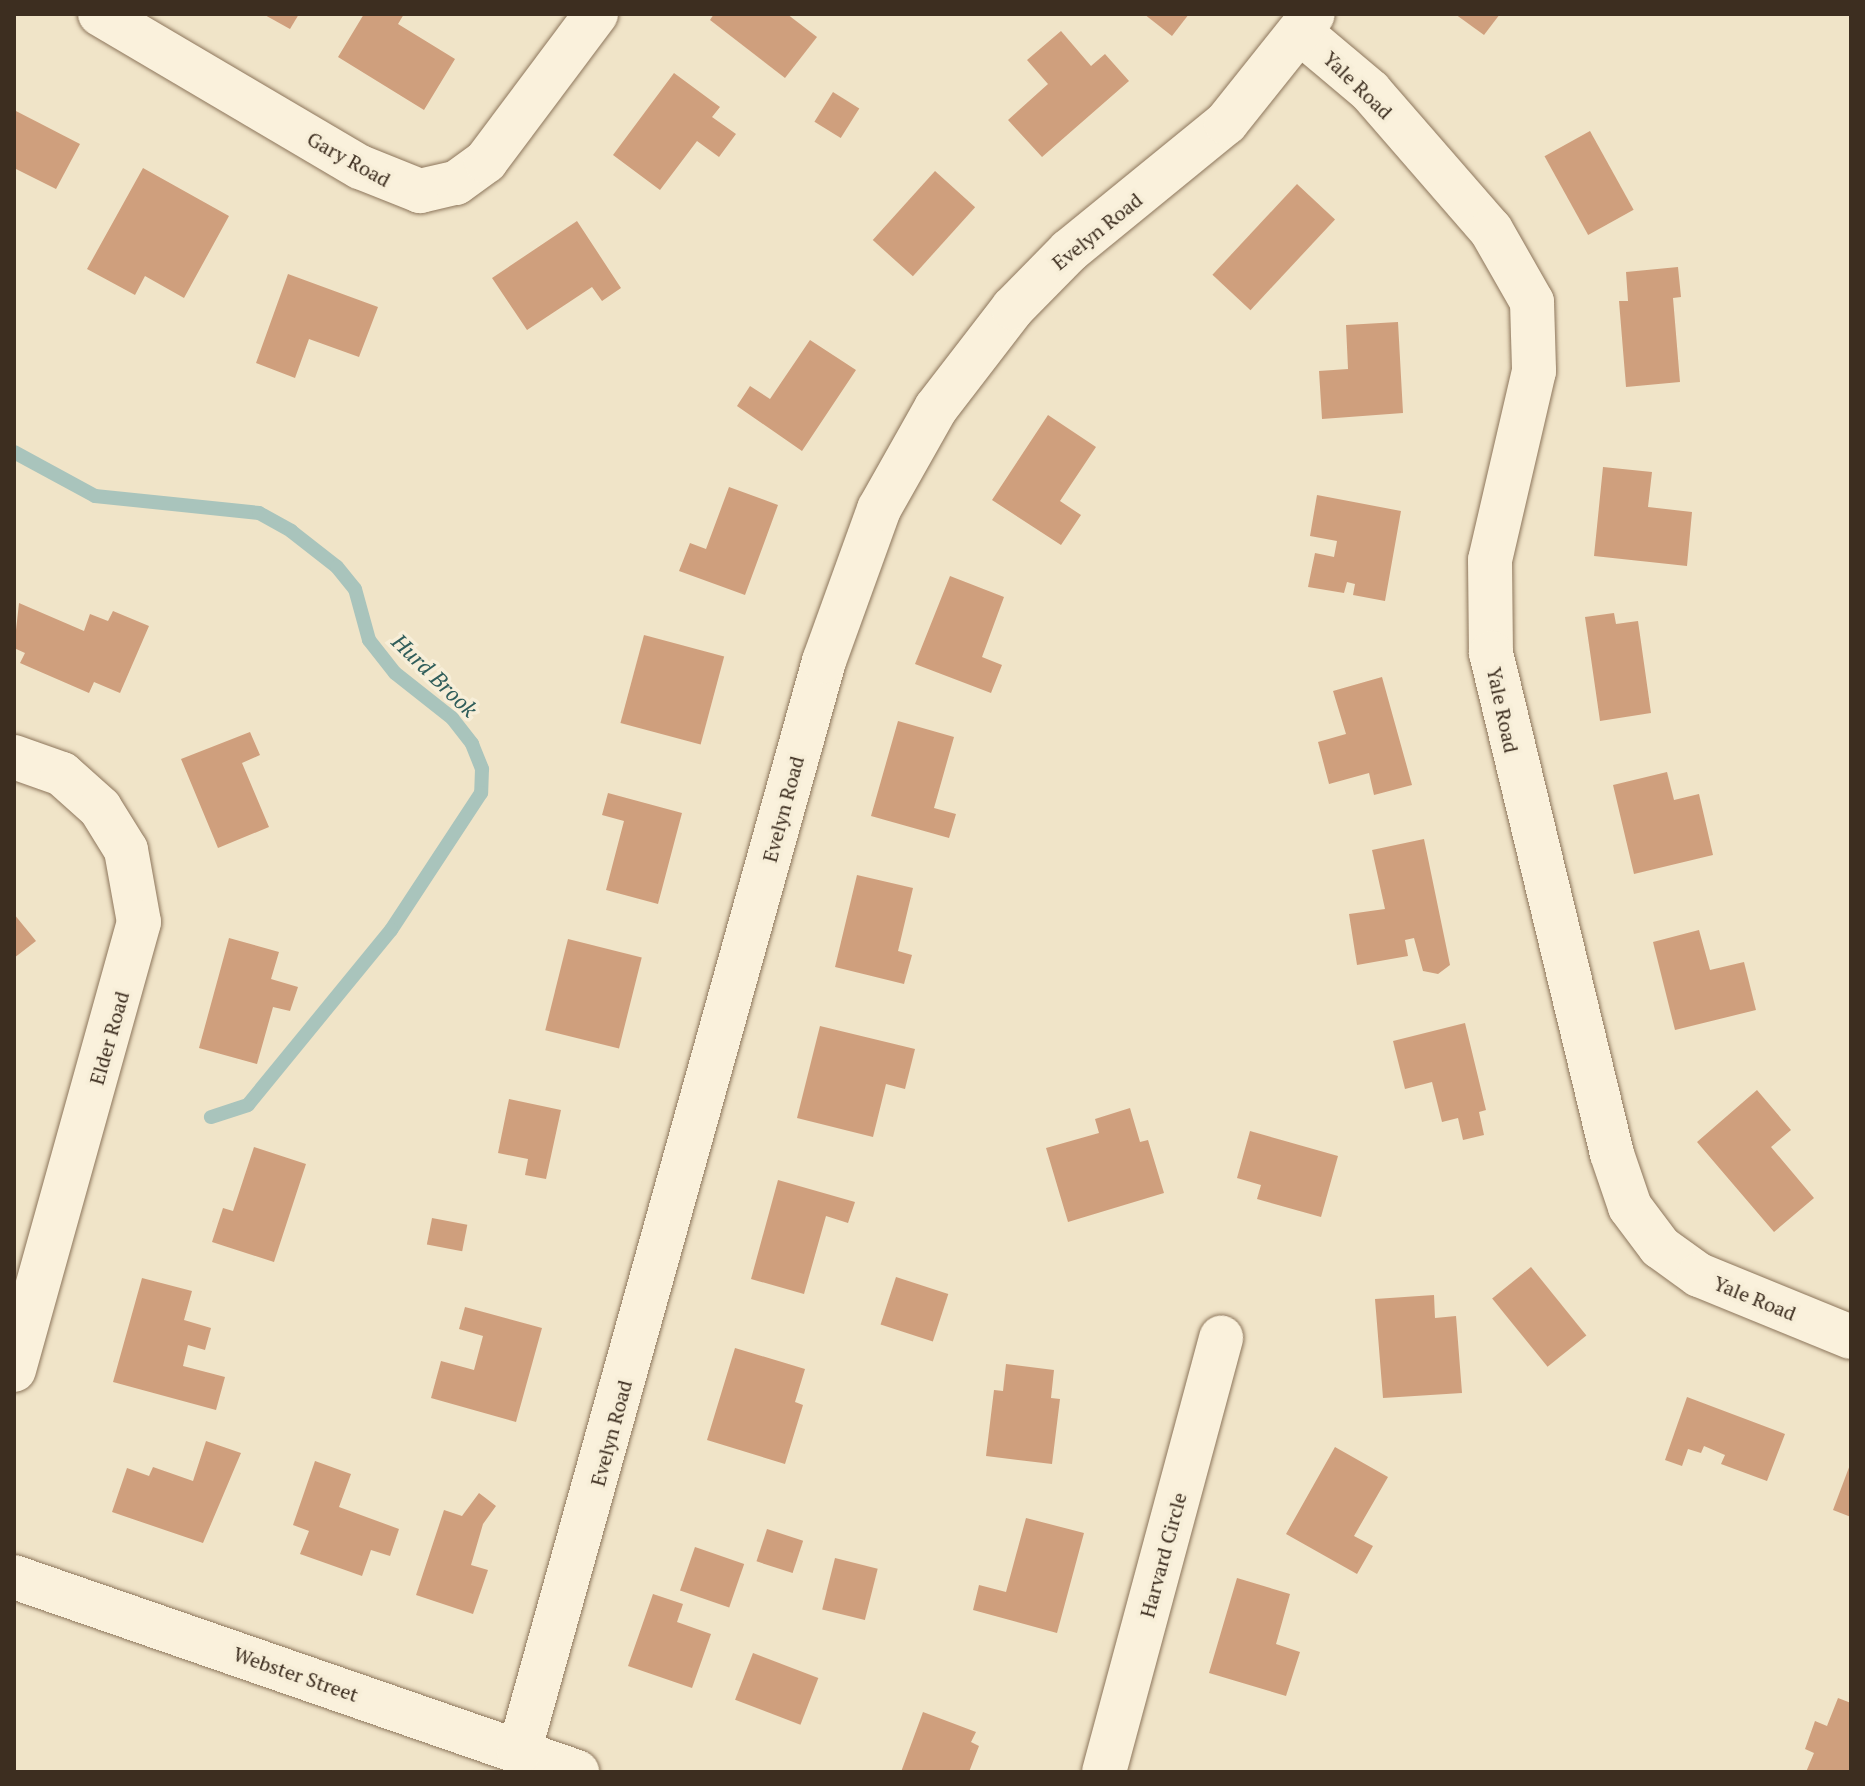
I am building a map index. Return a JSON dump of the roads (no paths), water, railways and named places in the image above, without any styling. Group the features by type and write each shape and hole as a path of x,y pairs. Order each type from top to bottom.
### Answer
{"street":[{"name":"Gary Road","path":"100,14 360,167 420,191 456,183 486,161 596,14"},
{"name":"Yale Road","path":"1306,23 1370,91 1491,230 1532,302 1534,371 1490,560 1491,653 1502,716 1608,1139 1630,1207 1660,1247 1699,1275 1851,1337"},
{"name":"Evelyn Road","path":"519,1752 824,661 879,509 936,408 1013,308 1069,251 1210,138 1306,23"},
{"name":"Elder Road","path":"14,757 62,774 100,808 126,850 139,922 14,1370"},
{"name":"Harvard Circle","path":"1104,1772 1221,1337"},
{"name":"Webster Street","path":"14,1577 577,1772"}],"waterway":[{"name":"Hurd Brook","path":"14,452 95,496 259,513 291,531 337,567 355,589 369,640 395,673 452,718 472,744 482,769 481,793 391,930 248,1105 211,1117"}]}
